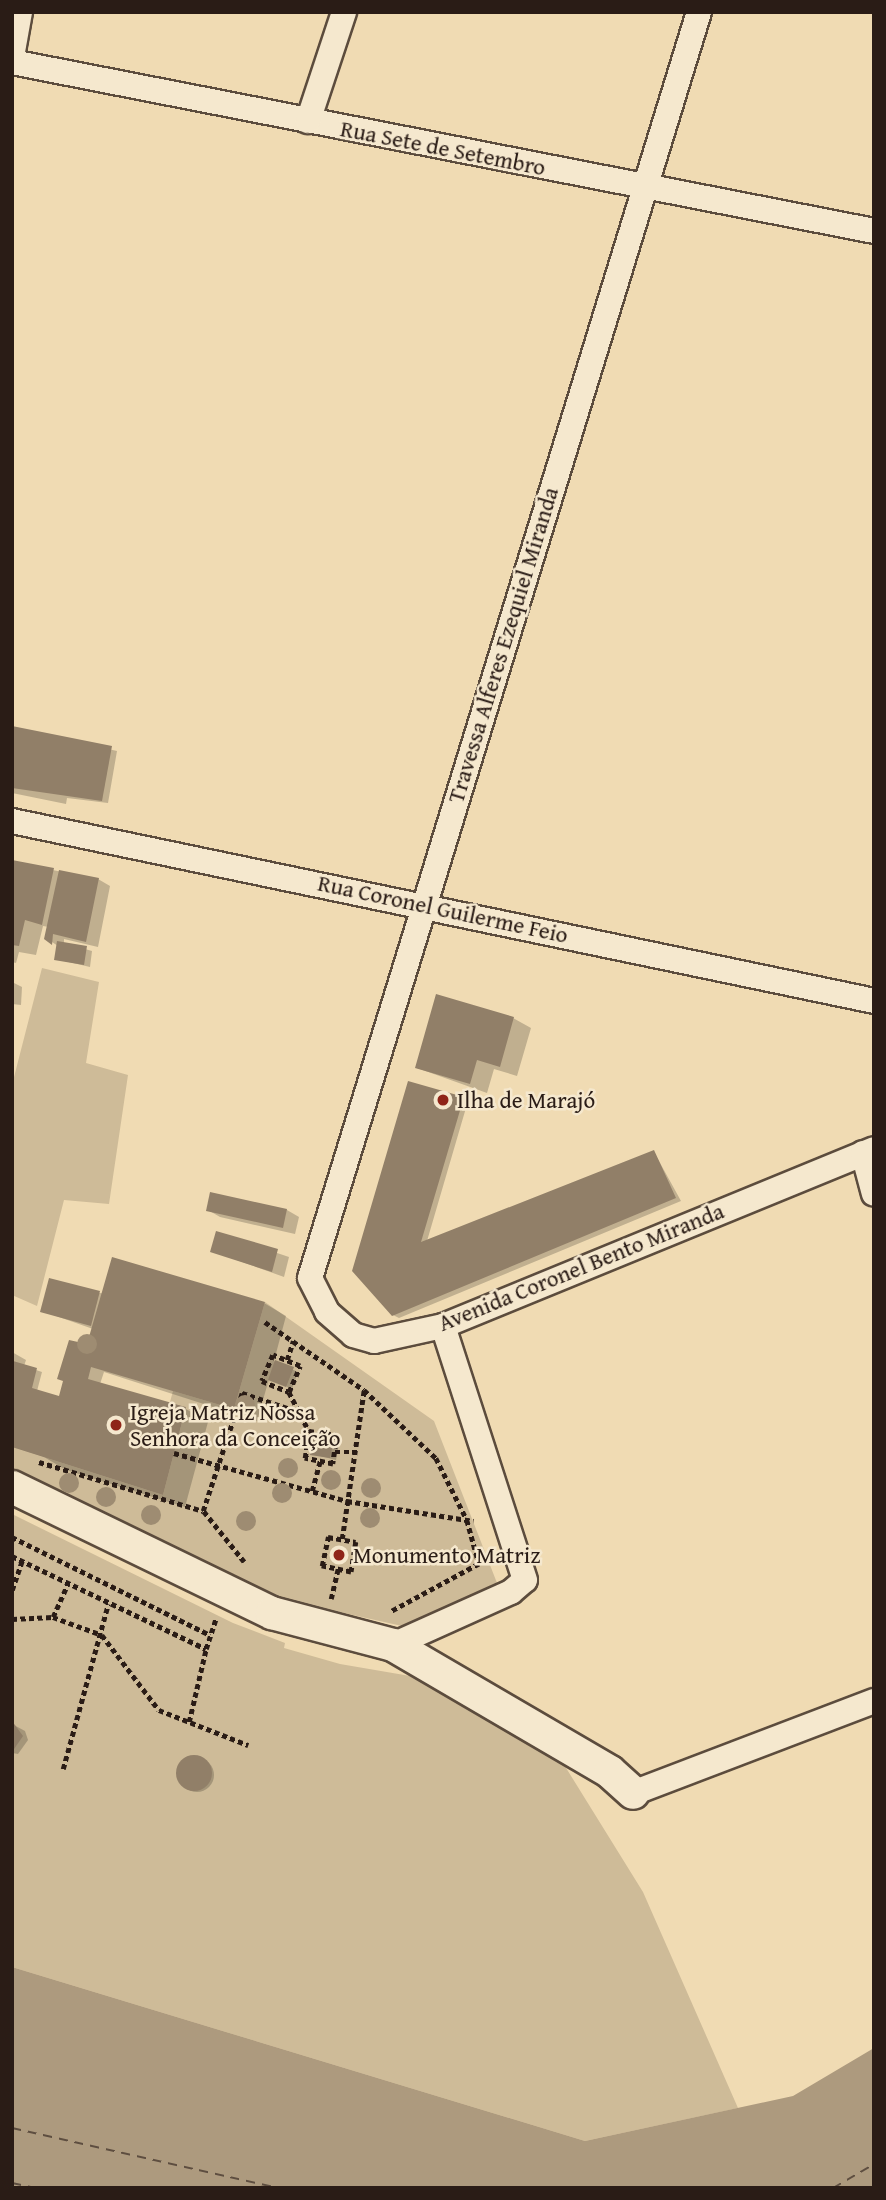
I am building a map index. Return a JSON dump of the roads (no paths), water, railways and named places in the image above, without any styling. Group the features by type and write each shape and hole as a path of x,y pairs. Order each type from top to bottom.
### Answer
{"street":[{"path":"12,59 20,12"},
{"path":"308,121 344,12"},
{"name":"Travessa Alferes Ezequiel Miranda","path":"310,1278 423,903 699,12"},
{"name":"Rua Sete de Setembro","path":"12,59 645,189 874,231"},
{"name":"Rua Coronel Guilerme Feio","path":"12,821 423,903 874,1002"},
{"path":"868,1151 874,1194"},
{"name":"Avenida Coronel Bento Miranda","path":"310,1278 327,1312 353,1335 374,1341 443,1326 868,1151"},
{"path":"387,1631 511,1592 525,1580 443,1326"},
{"path":"12,1487 272,1614 387,1631 610,1772 633,1793 874,1701"}],"place":[{"name":"Ilha de Marajó","path":"443,1100"},
{"name":"Igreja Matriz Nossa Senhora da Conceição","path":"116,1425"},
{"name":"Monumento Matriz","path":"339,1555"}]}
